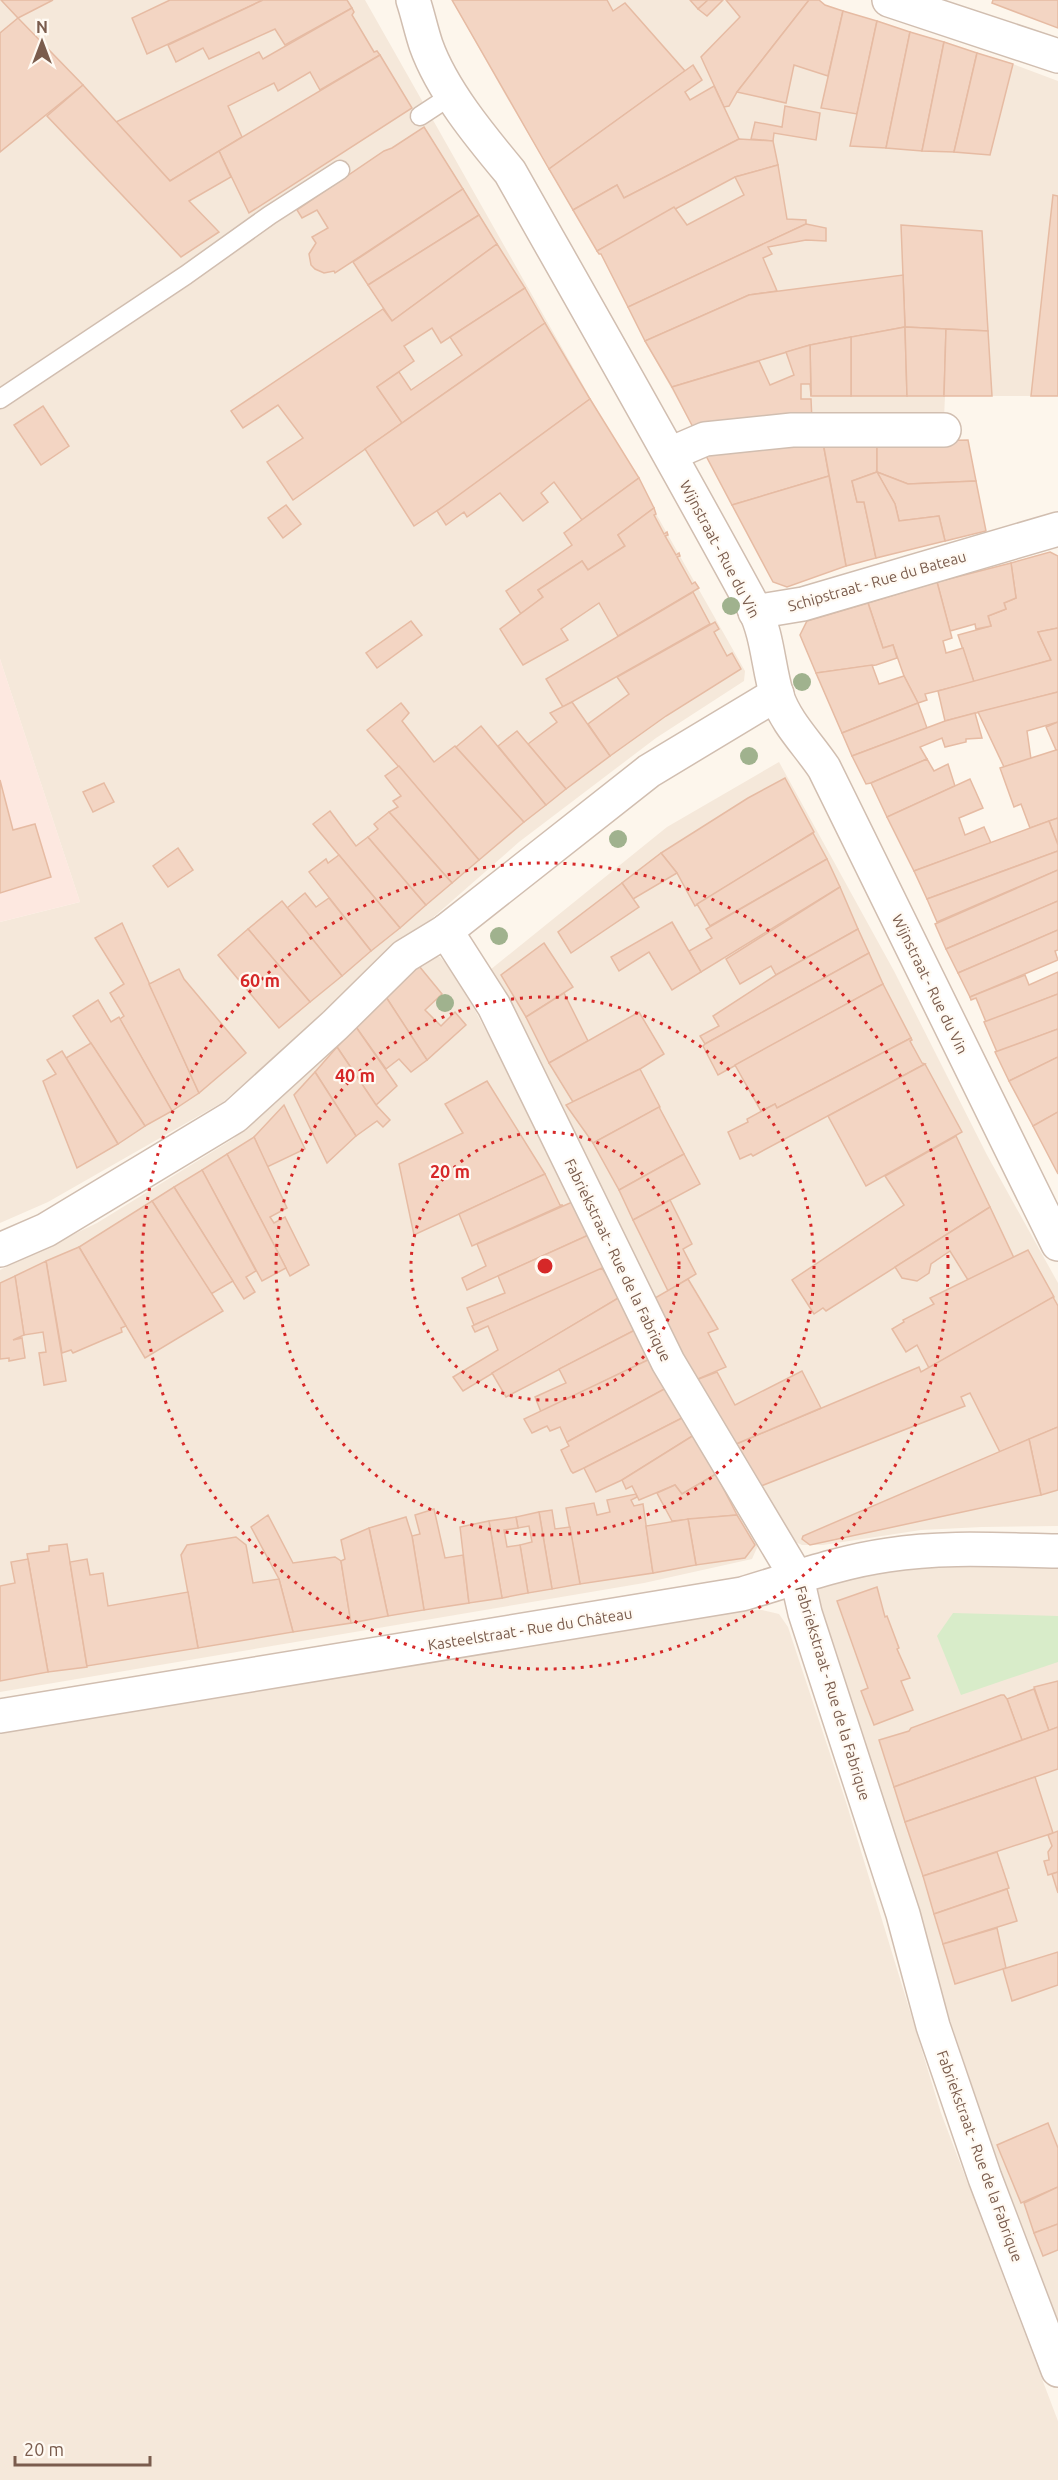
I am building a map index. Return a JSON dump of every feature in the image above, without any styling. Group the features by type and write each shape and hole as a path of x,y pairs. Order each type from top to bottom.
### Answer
{"street":[{"name":"Wijnstraat - Rue du Vin","path":"413,0 426,46 452,95 480,136 510,172 670,454 756,612 770,656 777,694 787,720 824,768 1058,1244"},
{"path":"889,0 1058,56"},
{"path":"670,454 705,439 792,430 944,430"},
{"name":"Schipstraat - Rue du Bateau","path":"756,612 803,604 1058,530"},
{"path":"0,1250 46,1230 235,1116 335,1025 405,956 446,930 649,771 777,694"},
{"name":"Fabriekstraat - Rue de la Fabrique","path":"446,930 494,1006 668,1362 797,1578 805,1613 903,1914 933,2026 985,2178 1058,2370"},
{"name":"Kasteelstraat - Rue du Château","path":"0,1716 742,1594 832,1567 886,1555 944,1549 1058,1551"}],"lane":[{"path":"420,116 452,95"},
{"path":"0,399 340,170"}],"shaded area":[{"path":"0,0 365,0 745,671 744,681 656,738 519,842 223,1102 48,1202 0,1223 0,922 80,902 0,659"},
{"path":"452,0 819,0 825,5 1013,64 1058,81 1058,396 945,396 944,418 696,433 645,341 601,254 503,91"},
{"path":"0,659 80,902 0,922"},
{"path":"779,762 894,971 987,1155 1058,1283 1058,1526 921,1530 823,1545 802,1545 782,1536 761,1513 490,970 667,827"},
{"path":"424,957 440,957 456,975 760,1541 752,1559 644,1583 0,1692 0,1270 97,1223 233,1139 277,1102 409,965"},
{"path":"930,1560 1058,1566 1058,2326 989,2136 944,2002 916,1902 811,1588"},
{"path":"762,1610 779,1614 788,1627 846,1802 941,2113 1058,2421 1058,2480 0,2480 0,1731 726,1611"}],"green space":[{"path":"953,1613 1058,1616 1058,1662 961,1695 937,1636"}],"building":[{"path":"1,0 53,0 18,18"},
{"path":"170,0 263,0 147,54 132,18"},
{"path":"263,0 347,0 352,8 285,45 275,29 209,59 203,48 176,62 168,45"},
{"path":"452,0 607,0 613,11 625,3 685,71 549,169"},
{"path":"690,0 708,0 698,9"},
{"path":"708,0 723,0 707,16 698,9"},
{"path":"726,0 809,0 737,92 729,106 724,107 701,57 740,17"},
{"path":"809,0 819,0 825,5 843,11 828,76 794,65 786,103 737,92"},
{"path":"993,0 1058,0 1058,28 992,3"},
{"path":"352,8 354,12 352,15 374,52 377,51 380,55 320,90 310,72 278,91 274,83 228,106 242,137 170,181 116,122 259,52 263,59"},
{"path":"843,11 877,21 857,114 821,108"},
{"path":"18,18 83,85 0,152 0,33"},
{"path":"877,21 910,32 886,148 850,146"},
{"path":"910,32 944,42 922,151 886,148"},
{"path":"944,42 977,53 954,152 922,151"},
{"path":"977,53 1013,64 990,155 954,152"},
{"path":"380,55 412,108 249,213 219,151"},
{"path":"693,65 702,80 685,92 690,100 714,86 739,139 624,198 617,185 573,210 549,169"},
{"path":"83,85 170,181 219,151 231,177 189,201 219,232 181,257 47,116"},
{"path":"785,106 820,113 816,140 774,133 773,141 751,139 755,122 782,127"},
{"path":"424,127 463,189 335,273 334,271 324,273 315,269 311,265 309,254 316,243 312,237 328,228 317,210 302,218 297,210"},
{"path":"739,139 773,141 778,165 735,177 597,251 573,210 617,185 624,198"},
{"path":"778,165 787,219 806,220 806,224 628,307 601,254 597,251 674,207 687,225 744,195 735,177"},
{"path":"463,189 479,215 368,285 353,262"},
{"path":"1053,195 1058,196 1058,396 1031,396"},
{"path":"479,215 497,244 392,321 368,285"},
{"path":"806,224 826,228 826,241 806,240 768,247 772,254 763,258 777,291 749,295 645,341 628,307"},
{"path":"901,225 982,231 988,331 905,327"},
{"path":"497,244 525,288 441,343 432,328 404,346 414,361 377,387 402,423 293,500 267,462 303,438 278,405 243,428 231,411 383,309 392,321"},
{"path":"903,275 905,327 810,345 672,387 645,341 749,295"},
{"path":"525,288 545,323 402,423 377,387 399,372 411,390 462,355 450,337"},
{"path":"545,323 590,399 414,526 365,449"},
{"path":"905,327 907,396 851,396 851,337"},
{"path":"905,327 946,329 944,396 907,396"},
{"path":"946,329 988,331 992,396 944,396"},
{"path":"851,337 851,396 811,396 810,345"},
{"path":"810,345 811,396 810,384 801,384 801,399 811,399 812,421 696,433 672,387 759,361 770,385 794,375 786,352"},
{"path":"590,399 639,478 582,520 554,482 541,493 548,502 523,521 500,493 467,517 464,512 446,525 437,511"},
{"path":"43,406 69,446 41,465 14,425"},
{"path":"822,437 829,476 732,505 704,452"},
{"path":"822,437 877,438 877,472 852,481 857,502 864,502 876,558 846,566"},
{"path":"877,438 928,441 968,440 976,481 908,484 877,472"},
{"path":"877,472 908,484 976,481 986,531 945,541 939,516 899,521 895,504"},
{"path":"877,472 895,504 899,521 939,516 945,541 876,558 864,502 857,502 852,481"},
{"path":"829,476 846,566 787,587 773,582 732,505"},
{"path":"639,478 654,508 618,535 625,546 588,570 582,561 538,590 543,597 521,614 506,591 572,545 564,533"},
{"path":"286,505 301,524 283,538 268,518"},
{"path":"654,508 656,514 654,515 664,534 667,532 668,535 665,536 676,555 679,553 680,556 677,557 692,584 695,582 699,588 618,636 599,603 561,629 568,640 523,665 500,629 543,597 538,590 582,561 588,570 625,546 618,535"},
{"path":"1050,552 1058,556 1058,628 1038,632 1051,660 974,682 958,635 991,626 988,616 1006,609 1004,603 1016,598 1011,563"},
{"path":"1011,563 1016,598 1004,603 1006,609 988,616 991,626 976,629 975,624 950,631 937,582"},
{"path":"937,582 952,638 943,641 946,653 963,648 974,682 925,694 927,700 918,703 904,676 893,645 883,648 868,603"},
{"path":"693,592 710,624 563,707 546,679"},
{"path":"868,603 883,648 893,645 897,658 876,665 816,673 800,635 807,621"},
{"path":"411,621 422,635 377,668 366,653"},
{"path":"715,622 719,629 714,632 727,656 732,653 741,669 666,716 610,756 588,724 629,694 617,677"},
{"path":"1058,628 1058,692 945,721 938,691 1051,660 1038,632"},
{"path":"872,665 879,684 904,676 918,703 842,733 816,673"},
{"path":"1058,692 1058,722 1027,731 1031,759 1004,767 978,712"},
{"path":"572,702 610,756 566,789 528,744 557,722 550,713"},
{"path":"401,703 409,713 402,721 434,762 455,746 524,822 479,860 367,730"},
{"path":"918,703 927,728 852,756 842,733"},
{"path":"975,713 982,738 966,739 966,742 945,747 942,738 920,747 927,759 871,783 866,784 852,756 945,721"},
{"path":"1058,722 1058,750 1056,750 1046,727"},
{"path":"481,726 546,805 524,822 456,747"},
{"path":"517,731 566,789 546,805 498,746"},
{"path":"1058,750 1058,818 1030,828 1021,804 1014,807 1000,768"},
{"path":"927,759 934,771 948,764 955,786 887,817 871,783"},
{"path":"399,766 479,860 452,883 389,812 398,807 393,801 401,796 385,776"},
{"path":"785,778 814,832 695,906 677,873 661,853 748,798"},
{"path":"970,779 983,808 959,818 965,835 984,827 991,843 914,871 887,817"},
{"path":"0,780 13,830 35,824 51,877 0,893"},
{"path":"104,783 114,802 93,812 83,792"},
{"path":"330,811 356,846 368,837 426,905 400,928 313,824"},
{"path":"389,812 452,883 426,905 368,837 378,829 374,824"},
{"path":"1058,818 1058,845 1049,821"},
{"path":"1049,821 1058,851 927,899 914,871"},
{"path":"813,833 827,859 710,926 697,904"},
{"path":"178,848 193,870 168,887 153,866"},
{"path":"1058,851 1058,870 937,922 927,899"},
{"path":"661,853 677,873 633,899 622,883"},
{"path":"339,855 400,928 371,951 309,872 326,859 328,863"},
{"path":"827,859 840,887 701,972 689,951 712,938 706,929"},
{"path":"1058,870 1058,901 946,949 935,924"},
{"path":"622,883 639,907 571,953 558,932"},
{"path":"840,887 858,929 776,975 771,966 740,984 726,959"},
{"path":"305,893 316,907 329,898 371,951 342,976 287,908"},
{"path":"282,901 342,976 310,1002 248,929"},
{"path":"1058,901 1058,930 958,973 946,949"},
{"path":"672,922 701,972 672,990 649,952 619,971 611,957"},
{"path":"122,923 199,1093 172,1111 120,1019 124,1016 110,993 124,984 95,938"},
{"path":"248,929 310,1002 279,1028 218,955"},
{"path":"858,929 869,953 705,1044 700,1036 719,1026 713,1016 776,975"},
{"path":"1058,930 1058,950 1055,951 1058,960 970,997 958,973"},
{"path":"544,943 573,987 526,1017 501,975"},
{"path":"869,953 883,984 718,1075 703,1046 705,1044"},
{"path":"419,966 442,994 425,1010 441,1026 455,1012 466,1025 427,1060 386,997"},
{"path":"179,969 184,979 246,1053 199,1093 149,984"},
{"path":"1058,972 1058,994 986,1022 976,998 971,1000 970,997 1025,975 1029,985"},
{"path":"883,984 911,1038 777,1108 775,1104 761,1111 735,1065"},
{"path":"564,993 588,1041 549,1063 526,1017"},
{"path":"1058,994 1058,1029 997,1052 984,1022"},
{"path":"386,997 427,1060 411,1072 399,1059 386,1069 356,1027"},
{"path":"98,1000 111,1022 119,1017 172,1111 145,1126 73,1016"},
{"path":"639,1012 664,1054 640,1069 573,1102 549,1063"},
{"path":"356,1027 397,1086 376,1105 337,1047"},
{"path":"1058,1029 1058,1057 1009,1081 995,1052"},
{"path":"911,1038 910,1041 922,1063 925,1064 753,1156 751,1154 740,1159 728,1132 775,1104 777,1108"},
{"path":"91,1043 145,1126 118,1144 66,1058"},
{"path":"337,1047 376,1105 390,1120 383,1127 377,1121 356,1136 315,1072"},
{"path":"62,1051 118,1144 77,1168 43,1081 56,1074 47,1060"},
{"path":"1058,1057 1058,1112 1033,1126 1009,1081"},
{"path":"925,1064 962,1132 866,1186 828,1116"},
{"path":"640,1069 660,1107 593,1143 566,1105"},
{"path":"315,1072 356,1136 327,1163 294,1095"},
{"path":"487,1081 545,1174 414,1235 399,1164 463,1133 445,1104"},
{"path":"284,1105 305,1149 267,1167 254,1137"},
{"path":"659,1107 684,1154 619,1190 593,1143"},
{"path":"1058,1112 1058,1174 1033,1126"},
{"path":"956,1136 990,1207 826,1311 823,1308 814,1314 792,1280 904,1205 885,1176"},
{"path":"254,1137 287,1208 270,1217 274,1223 285,1217 309,1265 290,1276 227,1154"},
{"path":"227,1154 286,1268 262,1281 202,1170"},
{"path":"684,1154 700,1184 633,1220 619,1190"},
{"path":"202,1170 256,1271 246,1277 255,1292 244,1299 174,1187"},
{"path":"545,1174 560,1205 563,1205 472,1246 459,1214"},
{"path":"174,1187 233,1281 211,1294 152,1201"},
{"path":"579,1199 593,1233 467,1290 462,1278 486,1266 477,1244"},
{"path":"670,1200 692,1244 683,1249 696,1274 668,1291 633,1220"},
{"path":"152,1201 223,1311 145,1358 79,1247"},
{"path":"990,1207 1014,1258 968,1280 950,1251 931,1264 929,1273 917,1281 902,1278 895,1267"},
{"path":"593,1233 607,1267 474,1325 467,1308 505,1293 498,1276"},
{"path":"79,1247 126,1326 121,1328 122,1332 73,1353 71,1350 62,1353 46,1261"},
{"path":"1028,1250 1054,1297 929,1368 917,1345 906,1352 892,1329 904,1322 903,1320 934,1304 930,1298"},
{"path":"46,1261 66,1381 44,1385 39,1353 46,1352 43,1332 24,1335 15,1276"},
{"path":"602,1268 620,1297 463,1391 453,1377 498,1350 488,1326 475,1332 472,1326"},
{"path":"15,1276 24,1335 13,1340 22,1338 25,1358 9,1361 9,1358 0,1359 0,1283"},
{"path":"688,1279 718,1329 708,1333 726,1367 691,1382 648,1302"},
{"path":"620,1297 637,1329 506,1397 492,1373"},
{"path":"1053,1297 1058,1306 1058,1427 1000,1452 970,1393 961,1397 965,1406 756,1488 729,1447 919,1367 921,1372"},
{"path":"637,1329 652,1358 541,1412 535,1397 566,1383 559,1369"},
{"path":"652,1358 668,1387 567,1442 560,1427 550,1431 547,1426 532,1433 524,1419"},
{"path":"802,1371 821,1408 729,1447 691,1382 717,1372 735,1405"},
{"path":"668,1387 684,1417 584,1468 573,1473 571,1471 561,1450 569,1446 567,1442"},
{"path":"684,1417 694,1435 622,1480 596,1492 584,1468"},
{"path":"1058,1427 1058,1490 1041,1495 1029,1439"},
{"path":"694,1435 716,1474 682,1494 675,1485 639,1500 632,1486 626,1489 622,1480"},
{"path":"1029,1439 1041,1495 810,1545 802,1539 803,1536"},
{"path":"716,1474 737,1515 672,1521 657,1493 675,1485 682,1494"},
{"path":"636,1494 637,1497 631,1500 634,1506 643,1504 653,1573 580,1584 566,1508 594,1503 597,1515 610,1512 607,1500"},
{"path":"434,1509 445,1558 463,1555 469,1603 424,1610 412,1536 420,1534 415,1515"},
{"path":"552,1510 555,1529 570,1527 580,1584 552,1589 539,1512"},
{"path":"539,1512 552,1589 528,1593 520,1545 532,1542 529,1526 518,1528 516,1517"},
{"path":"268,1515 293,1563 335,1557 341,1561 351,1623 293,1632 279,1579 251,1527"},
{"path":"737,1515 755,1545 745,1558 696,1565 688,1519"},
{"path":"406,1517 412,1536 424,1610 388,1616 369,1528"},
{"path":"516,1517 518,1528 504,1530 507,1547 520,1545 528,1593 502,1598 489,1521"},
{"path":"688,1519 696,1565 653,1573 646,1526"},
{"path":"489,1521 502,1598 469,1603 460,1527"},
{"path":"369,1528 388,1616 351,1623 341,1561 345,1559 341,1540"},
{"path":"236,1537 246,1545 253,1583 279,1579 293,1632 198,1648 181,1555 187,1545"},
{"path":"67,1544 87,1667 48,1672 27,1554 49,1551 49,1546"},
{"path":"28,1559 48,1672 0,1681 0,1586 15,1583 11,1562"},
{"path":"87,1559 90,1575 103,1573 108,1606 188,1592 198,1648 87,1666 70,1562"},
{"path":"877,1587 885,1617 887,1616 899,1648 897,1649 910,1678 901,1681 913,1710 874,1725 861,1691 868,1688 837,1601"},
{"path":"1058,1681 1058,1727 1049,1731 1034,1687"},
{"path":"1034,1689 1049,1731 1022,1740 1007,1699"},
{"path":"1001,1695 1007,1699 1022,1740 894,1787 879,1740 909,1731 911,1728"},
{"path":"1058,1727 1058,1769 905,1822 894,1787"},
{"path":"1035,1777 1053,1833 923,1876 905,1822"},
{"path":"1058,1831 1058,1872 1048,1875 1044,1861 1049,1860 1048,1852 1052,1846 1048,1835"},
{"path":"997,1852 1009,1888 934,1914 923,1876"},
{"path":"1058,1872 1058,1893 1052,1874"},
{"path":"1007,1889 1017,1921 943,1944 934,1914"},
{"path":"997,1928 1006,1968 955,1984 943,1944"},
{"path":"1058,1952 1058,1985 1012,2001 1003,1969"},
{"path":"1048,2123 1058,2148 1058,2187 1021,2203 997,2145"},
{"path":"1058,2187 1058,2224 1034,2233 1024,2203"},
{"path":"1058,2224 1058,2250 1043,2256 1034,2233"}]}
